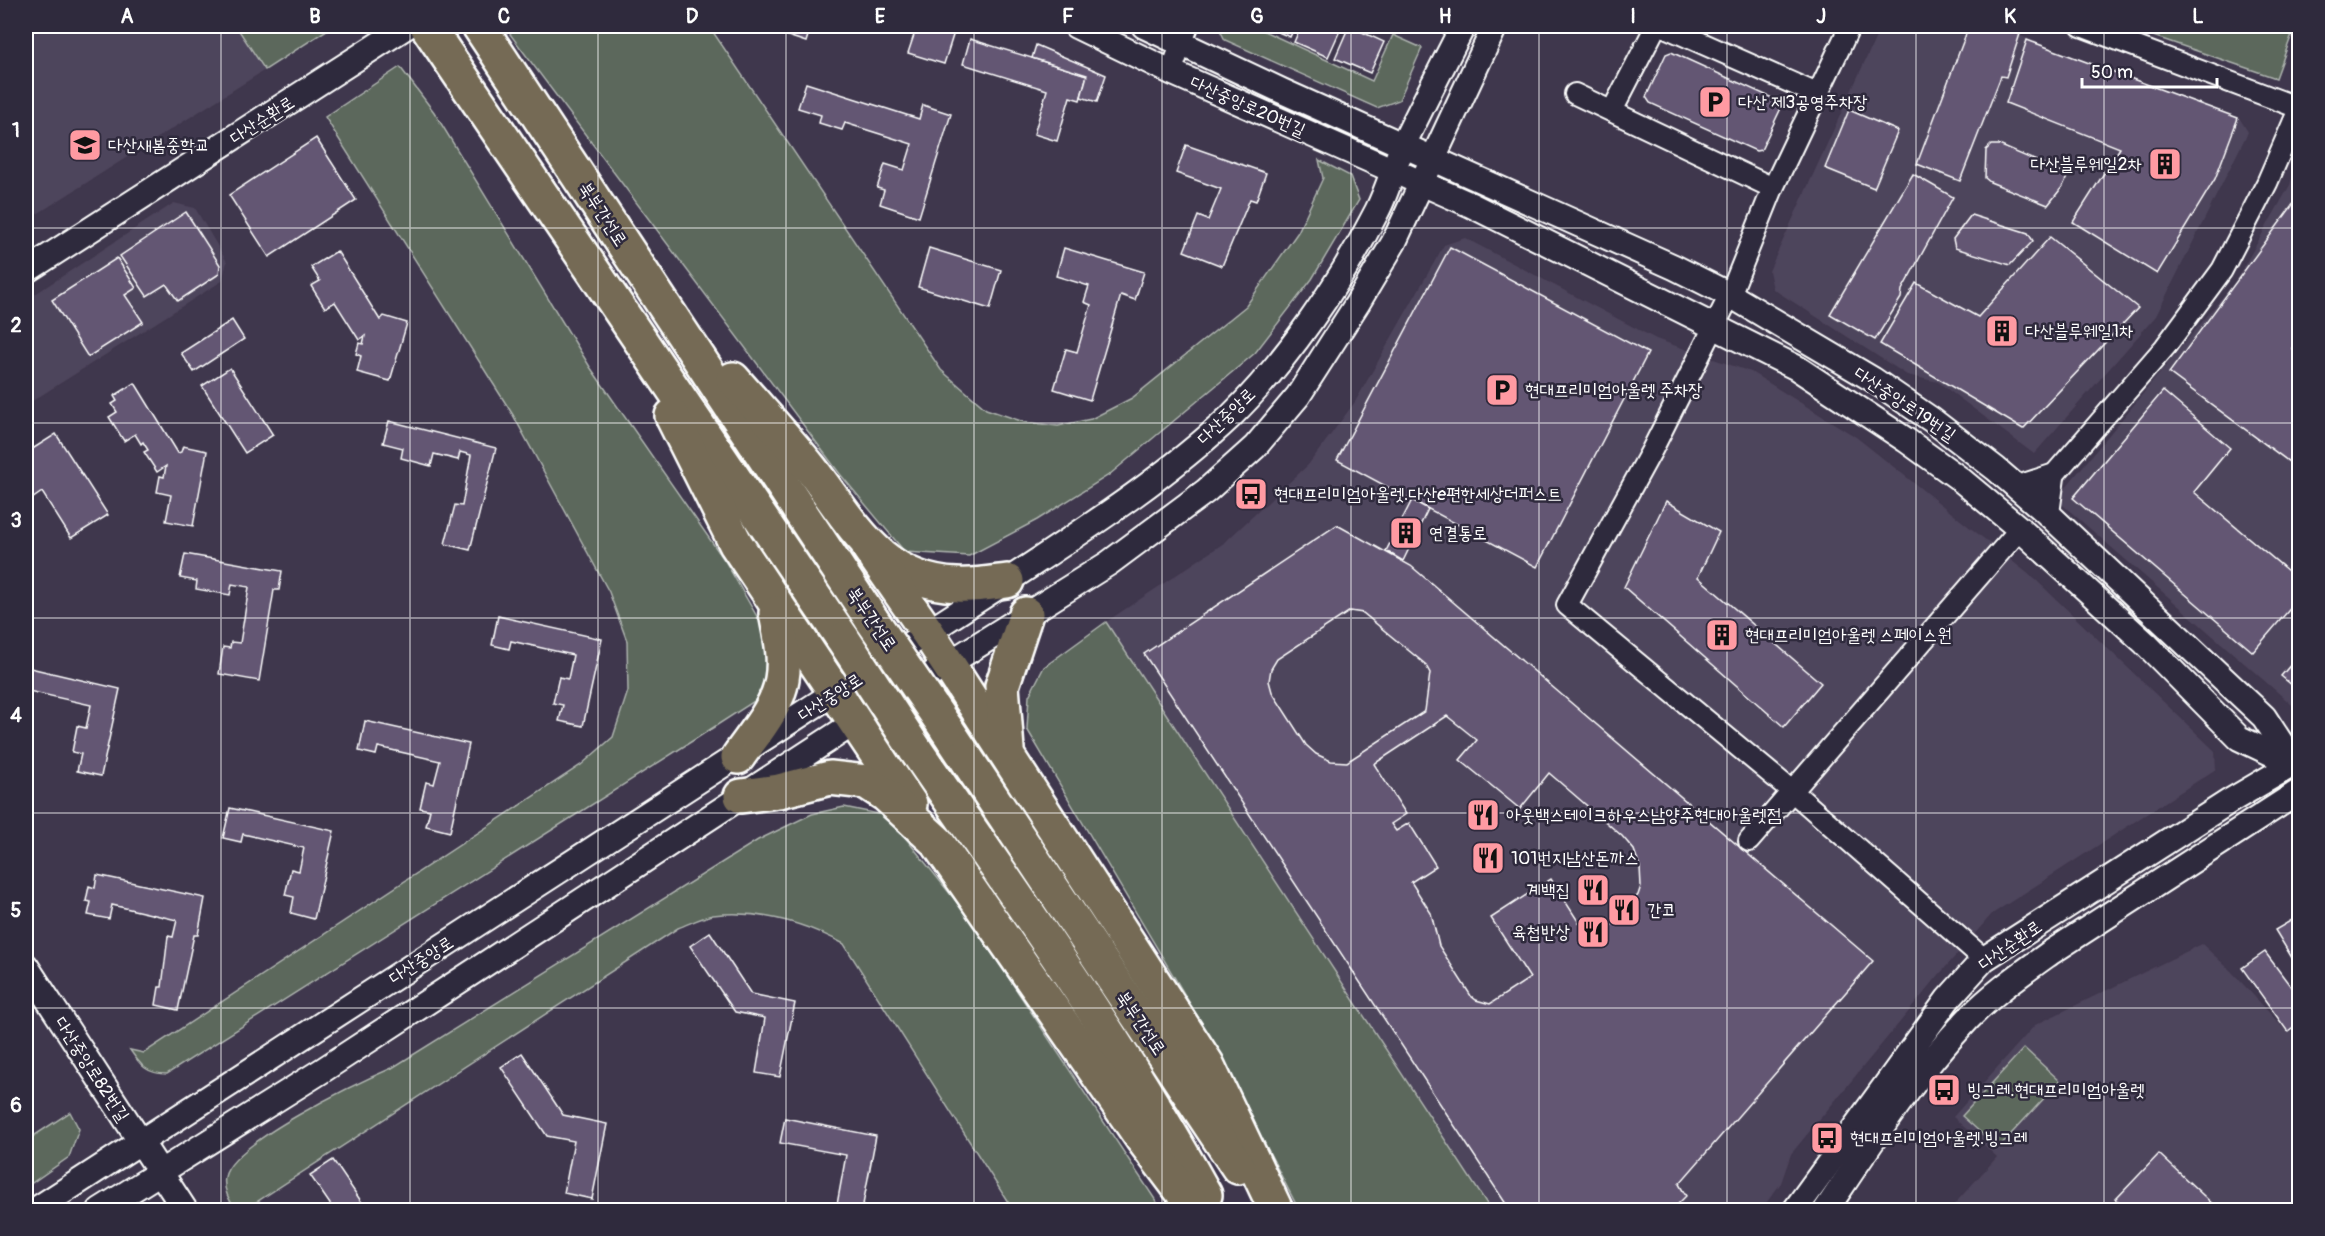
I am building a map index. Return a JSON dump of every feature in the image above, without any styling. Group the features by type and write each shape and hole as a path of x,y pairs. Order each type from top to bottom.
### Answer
{"highway":[{"name":"북부간선로","path":"427,26 606,287 915,749 1036,924 1174,1137 1214,1210"},
{"name":"북부간선로","path":"481,29 872,620 1268,1210"},
{"path":"644,275 810,468 928,633 1207,1064 1276,1210"},
{"path":"606,287 736,544 854,723 1141,1137 1196,1210"},
{"path":"869,548 905,573 933,582 958,586 1007,581"},
{"path":"738,757 771,708 782,680 783,653 775,602"},
{"path":"1008,757 1002,686 1026,614"},
{"path":"741,796 779,791 830,778 866,782 886,795 937,842"}],"street":[{"name":"다산순환로","path":"26,271 407,26"},
{"name":"다산중앙로20번길","path":"1076,26 1171,72 1422,182"},
{"name":"다산중앙로20번길","path":"1144,26 1184,34 1282,91 1434,159"},
{"name":"다산중앙로","path":"35,1210 1007,581 1139,492 1230,417 1298,338 1378,210 1404,144 1462,26"},
{"name":"다산중앙로","path":"100,1210 333,1064 741,796 1157,529 1206,491 1255,447 1298,396 1357,304 1394,242 1495,26"},
{"path":"1612,111 1656,26"},
{"path":"1663,26 1819,95"},
{"path":"1850,26 1773,188 1730,295 1652,450 1567,604 1792,792 1984,959"},
{"path":"2018,488 2052,477 2165,347 2222,270 2267,183 2299,108 2081,26"},
{"path":"1171,72 1184,34"},
{"path":"1575,94 1773,188"},
{"name":"다산중앙로19번길","path":"1434,159 1730,295 1872,379 1932,420 2047,513 2264,717 2298,763"},
{"name":"다산중앙로19번길","path":"1422,182 1797,368 1843,397 1960,479 2020,529 2145,643 2239,738 2298,763"},
{"path":"2047,513 2052,477"},
{"path":"1749,841 2020,529"},
{"name":"다산순환로","path":"1795,1210 1947,999 1984,959 2230,801 2298,763"},
{"name":"다산순환로","path":"1826,1210 1910,1088 1970,1017 2013,980 2050,953 2300,791"},
{"name":"다산중앙로82번길","path":"26,966 185,1210"}],"shaded area":[{"name":"다산새봄중학교","path":"26,26 236,26 265,70 26,221"},
{"path":"1881,26 1994,26 2240,119 2248,132 2156,316 2034,454 1938,382 1907,375 1773,289 1769,271"},
{"path":"2299,153 2299,711 2056,499 2235,282 2290,185"},
{"path":"174,203 195,208 227,262 222,281 26,405 26,300"},
{"name":"현대프리미엄아울렛 스페이스원","path":"1465,238 1656,339 1751,372 1856,437 2036,580 2215,751 2216,769 1992,914 1791,1154 1781,1183 1761,1210 1491,1210 1106,622 1224,543 1308,465 1355,402 1444,245"},
{"path":"2202,944 2231,971 2288,1033 2299,1030 2299,1210 1949,1210 1997,1157 1953,1117 2035,1025"}],"green space":[{"path":"236,26 333,26 265,70"},
{"path":"504,26 709,26 941,370 986,409 1024,422 1058,426 1091,419 1132,398 1246,306 1298,232 1323,178 1319,160 1350,176 1359,200 1312,279 1255,353 1109,475 1037,520 969,556 905,552 840,474"},
{"path":"1218,26 1253,26 1372,81 1393,35 1422,48 1399,100 1377,108 1225,40"},
{"path":"2124,26 2295,26 2276,78"},
{"path":"400,67 434,112 590,367 725,561 767,634 773,671 756,700 697,738 167,1074 149,1071 141,1065 130,1050 144,1053 581,765 613,737 628,691 627,641 609,592 513,415 325,117"},
{"path":"1106,622 1491,1210 1299,1210 1211,1039 1027,729 1029,696 1044,667"},
{"path":"844,807 888,816 967,915 1162,1210 1013,1210 844,944 798,924 747,914 713,915 678,928 244,1210 236,1210 233,1206 226,1191 225,1177 233,1163 272,1131 326,1100 392,1068 758,840 812,814"},
{"path":"2024,1048 2060,1081 1998,1148 1962,1116"},
{"path":"70,1112 79,1129 69,1157 26,1187 26,1141"}],"building":[{"path":"768,26 811,26 806,42 767,29"},
{"path":"917,26 956,26 944,64 908,53"},
{"path":"1264,26 1295,26 1290,37"},
{"path":"1301,26 1342,26 1328,57 1294,42"},
{"path":"1349,26 1384,42 1370,73 1335,58"},
{"path":"1969,26 1998,26 2020,34 2006,77 2001,76 1960,181 1917,164"},
{"path":"970,39 1087,75 1080,100 1070,97 1057,141 1034,134 1047,90 963,64"},
{"name":"다산블루웨일2차","path":"2027,40 2238,118 2215,179 2157,274 2073,222 2120,148 2006,103"},
{"path":"1036,45 1106,75 1097,102 1081,97 1087,75 1032,58"},
{"name":"다산 제3공영주차장","path":"1671,52 1779,101 1782,106 1761,150 1756,151 1650,103 1646,97 1666,54"},
{"path":"806,83 919,119 923,105 951,114 919,217 880,204 884,190 877,188 885,164 904,170 912,144 845,123 842,130 819,123 821,115 798,108"},
{"path":"1849,110 1898,131 1874,188 1825,168"},
{"path":"316,138 356,200 269,257 229,195"},
{"path":"1186,145 1266,173 1256,201 1250,199 1222,266 1184,251 1198,216 1208,220 1221,189 1176,173"},
{"path":"1991,145 1999,145 2062,172 2067,177 2063,186 2048,205 1990,182 1985,178 1986,150"},
{"path":"1913,174 1953,197 1902,290 1901,298 1875,340 1830,314"},
{"path":"2300,195 2300,338 2292,348 2300,354 2300,470 2169,373"},
{"path":"186,212 220,265 219,274 178,301 166,284 147,296 120,256"},
{"path":"1971,215 2028,233 2033,241 2010,265 1955,248 1953,239"},
{"name":"다산블루웨일1차","path":"2050,237 2138,308 2023,429 1880,344 1916,283 1978,317"},
{"name":"현대프리미엄아울렛 주차장","path":"1450,247 1648,353 1537,567 1337,460"},
{"path":"929,248 1001,270 990,309 918,287"},
{"path":"1064,248 1144,272 1135,300 1121,295 1090,400 1054,389 1066,349 1077,352 1091,305 1084,302 1089,286 1056,276"},
{"path":"337,251 380,320 384,316 407,323 390,381 357,372 361,356 356,354 359,343 363,344 365,336 359,340 335,302 325,308 311,286 320,281 311,267"},
{"path":"117,258 136,288 125,295 143,322 88,357 52,300"},
{"path":"232,320 244,339 194,372 181,353"},
{"path":"230,368 273,435 245,453 202,386"},
{"path":"135,383 178,453 181,452 183,446 207,451 193,526 166,521 171,495 157,492 160,476 164,477 166,466 157,472 144,452 148,450 143,442 141,444 135,434 124,441 109,417 117,412 112,404 117,401 114,396"},
{"path":"2163,391 2230,448 2194,492 2300,581 2300,597 2253,652 2073,498"},
{"path":"389,421 496,448 470,550 445,544 455,505 462,506 471,455 460,452 458,460 434,454 431,466 401,458 403,448 383,443"},
{"path":"56,434 108,515 71,538 42,492 26,503 26,453"},
{"name":"연결통로","path":"1412,500 1428,509 1403,561 1386,551"},
{"name":"현대프리미엄아울렛 스페이스원","path":"1666,501 1719,532 1698,577 1821,683 1784,727 1624,587"},
{"path":"1337,525 1411,566 1873,961 1679,1184 1686,1196 1672,1210 1510,1210 1144,654","holes":["1350,611 1363,613 1425,664 1430,673 1425,711 1347,762 1331,761 1316,754 1306,745 1272,692 1269,681 1271,669 1277,659","1447,716 1477,740 1460,760 1520,809 1549,773 1622,836 1634,850 1640,867 1641,886 1638,895 1612,925 1590,940 1551,879 1491,918 1530,978 1490,1004 1471,996 1439,946 1431,913 1411,882 1436,866 1409,823 1396,831 1391,824 1406,814 1374,764"]},
{"path":"185,554 282,571 279,590 274,590 259,681 219,674 223,647 230,648 231,642 240,643 249,587 232,584 230,595 196,589 197,581 180,578"},
{"path":"498,616 602,639 583,726 559,721 563,705 553,703 559,677 568,679 573,655 511,641 509,649 492,645"},
{"path":"2300,654 2300,692 2281,676"},
{"path":"26,667 120,689 101,776 77,771 81,754 72,752 77,726 86,728 91,705 29,691 26,698"},
{"path":"365,721 469,744 450,832 426,826 430,810 420,808 426,782 434,784 440,761 378,747 376,755 359,751"},
{"path":"230,808 334,831 314,919 291,913 294,897 285,895 291,869 299,871 304,848 243,834 241,842 223,838"},
{"path":"97,875 205,898 198,935 194,935 178,1010 156,1005 159,987 162,987 168,936 173,937 177,920 112,905 109,919 88,915 91,902 86,901 89,886 95,888"},
{"path":"2300,917 2300,971 2275,930"},
{"path":"710,932 751,994 795,1003 780,1077 756,1073 765,1018 735,1012 690,946"},
{"path":"2265,952 2300,999 2300,1023 2288,1032 2242,968"},
{"path":"522,1053 563,1115 607,1124 592,1199 564,1193 574,1141 547,1136 501,1067"},
{"path":"785,1118 876,1136 862,1210 836,1210 846,1155 780,1143"},
{"path":"2159,1154 2219,1210 2128,1210 2116,1199"},
{"path":"333,1160 367,1210 334,1210 310,1175"}],"place":[{"name":"다산 제3공영주차장","path":"1715,102"},
{"name":"다산새봄중학교","path":"85,145"},
{"name":"다산블루웨일2차","path":"2165,164"},
{"name":"다산블루웨일1차","path":"2002,331"},
{"name":"현대프리미엄아울렛 주차장","path":"1502,390"},
{"name":"현대프리미엄아울렛.다산e편한세상더퍼스트","path":"1251,494"},
{"name":"연결통로","path":"1406,533"},
{"name":"현대프리미엄아울렛 스페이스원","path":"1722,635"},
{"name":"아웃백스테이크하우스남양주현대아울렛점","path":"1483,815"},
{"name":"101번지남산돈까스","path":"1488,858"},
{"name":"계백집","path":"1593,890"},
{"name":"간코","path":"1624,910"},
{"name":"육첩반상","path":"1593,932"},
{"name":"빙그레.현대프리미엄아울렛","path":"1944,1090"},
{"name":"현대프리미엄아울렛.빙그레","path":"1827,1138"}]}
